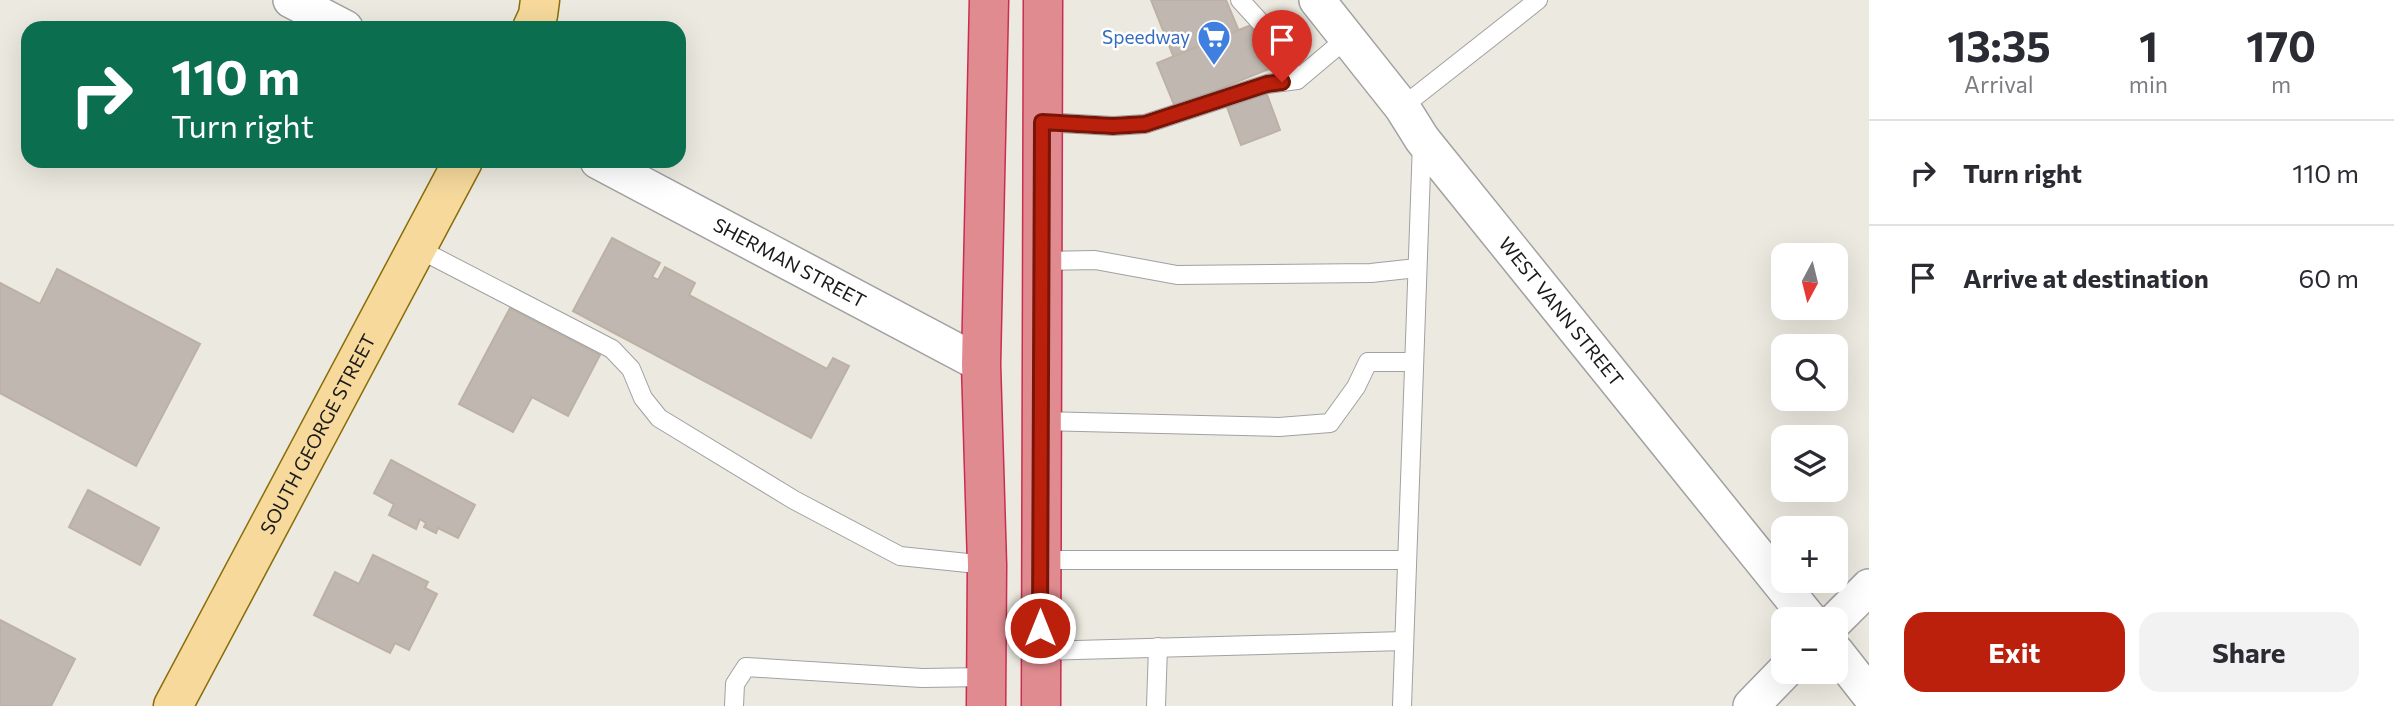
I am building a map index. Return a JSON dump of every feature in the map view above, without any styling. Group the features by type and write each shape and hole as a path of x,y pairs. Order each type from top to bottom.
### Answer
{"highway":[{"path":"1041,706 1043,0"},
{"path":"983,6 981,364 986,691"}],"main road":[{"name":"SOUTH GEORGE STREET","path":"173,706 460,168"}],"street":[{"path":"291,0 332,21"},
{"name":"WEST VANN STREET","path":"1317,0 1402,107 1422,139 1800,607"},
{"name":"SHERMAN STREET","path":"611,168 981,364"},
{"path":"1848,608 1869,587"},
{"path":"1848,667 1869,694"},
{"path":"1751,706 1772,684"}],"lane":[{"path":"1240,0 1261,23 1297,80"},
{"path":"1402,107 1538,0"},
{"path":"1042,122 1113,126 1145,124 1267,84 1297,80 1347,38"},
{"path":"1402,706 1405,561 1422,139"},
{"path":"416,248 612,349 631,369 643,398 659,418 794,500 900,556 986,565"},
{"path":"1042,261 1095,260 1177,275 1371,273 1417,268"},
{"path":"1041,421 1279,427 1329,423 1356,387 1368,362 1413,362"},
{"path":"1040,560 1405,561"},
{"path":"1040,650 1404,641"},
{"path":"1156,706 1158,647"},
{"path":"734,706 735,684 746,667 922,678 986,691"}],"building":[{"path":"1151,0 1226,0 1241,36 1176,63"},
{"path":"1251,25 1269,69 1175,107 1157,63"},
{"path":"1266,92 1280,130 1241,145 1227,107"},
{"path":"612,238 660,263 652,277 658,280 665,267 695,283 689,295 827,369 833,358 849,366 811,438 573,311"},
{"path":"57,269 200,344 136,466 0,393 0,283 40,304"},
{"path":"510,308 600,355 568,416 532,397 513,432 459,404"},
{"path":"391,460 475,505 458,538 438,528 436,533 424,527 426,523 420,519 416,529 389,515 394,504 374,493"},
{"path":"88,490 159,528 140,565 69,527"},
{"path":"373,555 428,582 425,588 437,594 409,650 395,643 390,653 314,615 335,572 359,584"},
{"path":"0,620 75,659 51,706 0,706"}],"place":[{"name":"Speedway","path":"1214,67"}],"route":[{"path":"1040,628 1042,122 1113,126 1145,124 1267,84 1282,82"}]}
